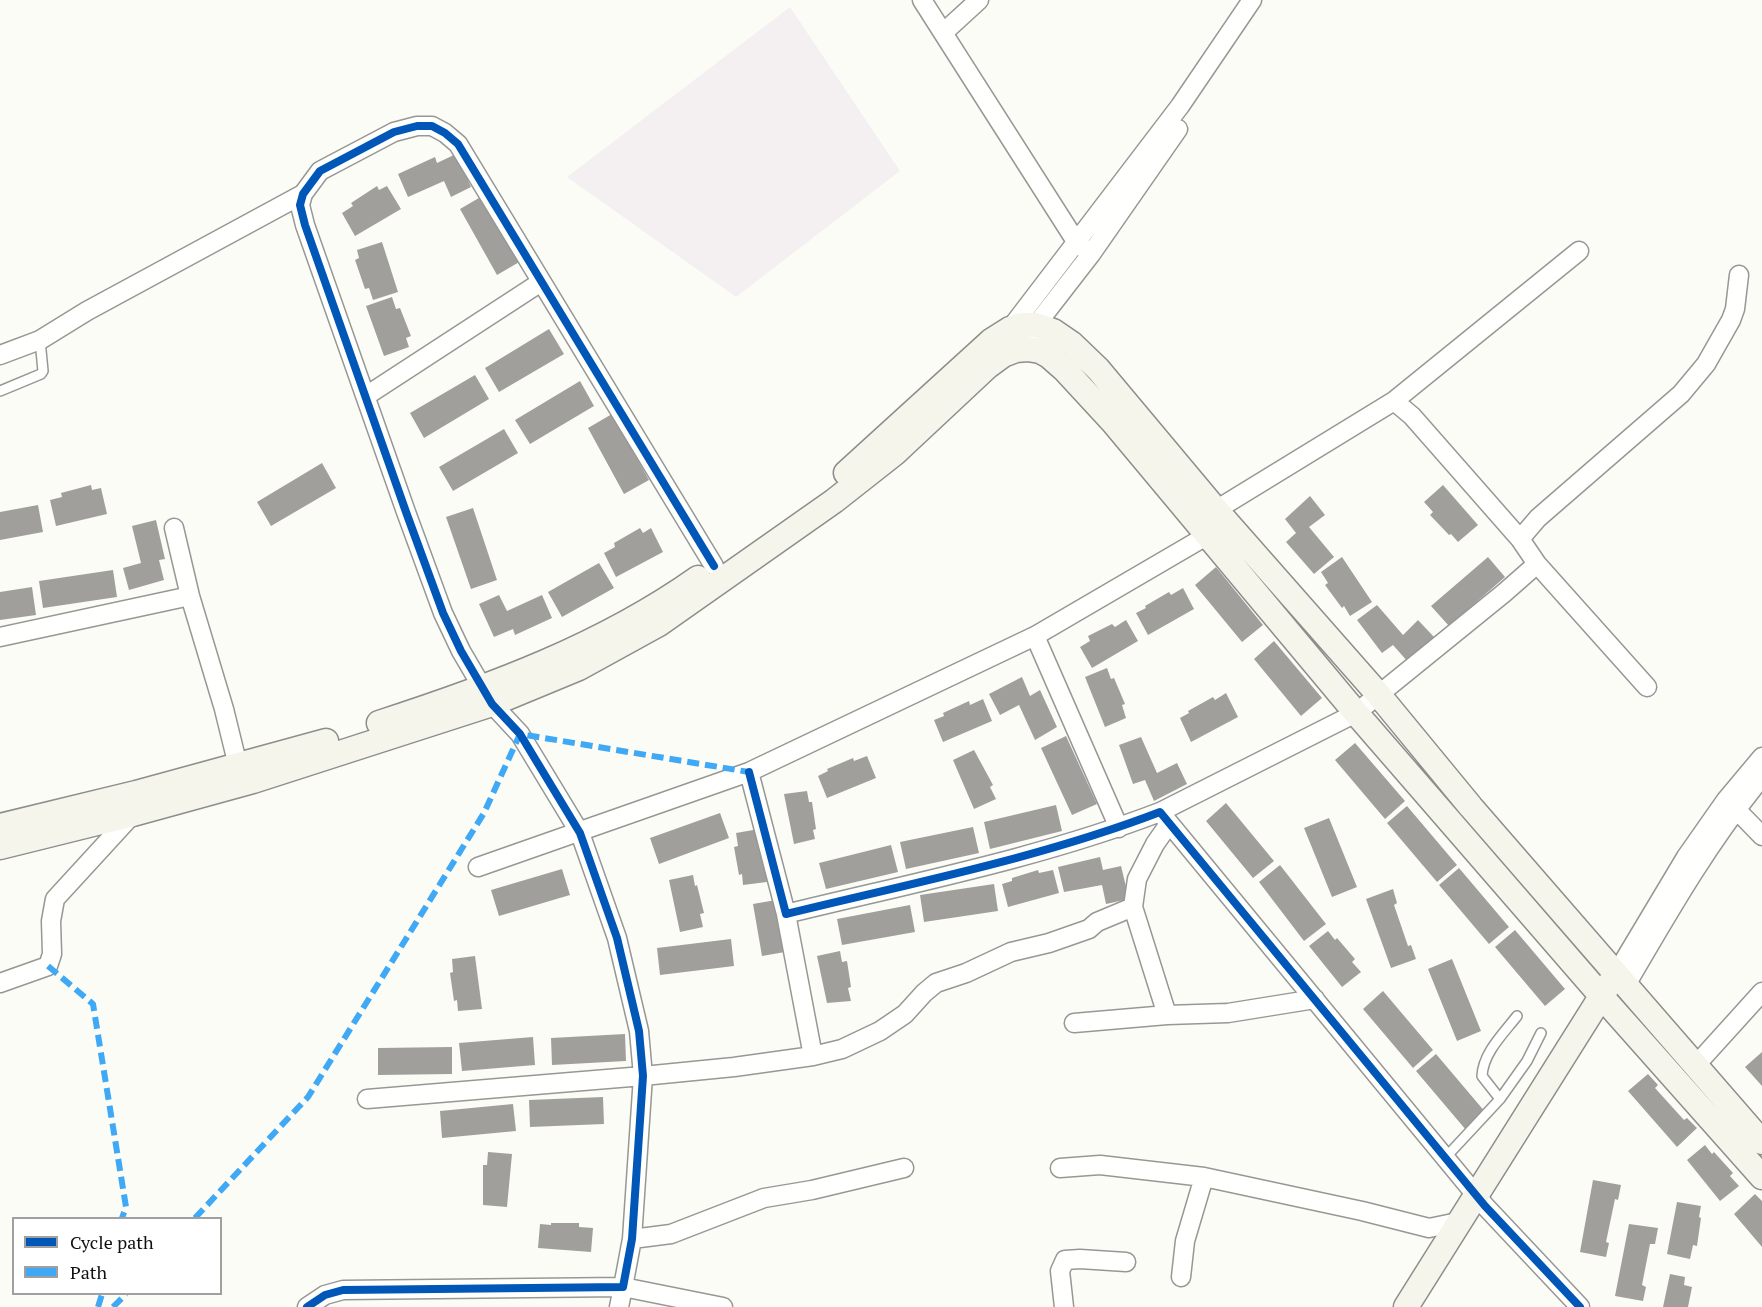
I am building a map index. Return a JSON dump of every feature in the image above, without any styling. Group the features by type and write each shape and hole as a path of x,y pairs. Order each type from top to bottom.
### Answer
{"main road":[{"path":"0,847 253,781 487,695 604,635 683,588 841,477 991,341 1010,329 1022,325 1036,325 1053,331 1072,344 1098,369 1215,510 1378,694 1471,807 1762,1142"},
{"path":"0,826 238,766 579,668 669,618 843,494 895,453 988,366 1003,355 1016,350 1040,351 1065,370 1113,422 1356,713 1762,1177"},
{"path":"1420,1307 1481,1200 1508,1146 1605,1000 1621,980"},
{"path":"1406,1307 1458,1222 1481,1200"}],"street":[{"path":"922,0 1084,248"},
{"path":"943,33 979,0"},
{"path":"1028,349 1036,325 1084,248 1252,0"},
{"path":"1003,355 1010,329 1084,248 1267,0"},
{"path":"619,1307 632,1239 643,1076 639,1031 617,938 580,833 520,734 487,695 461,651 443,613 305,225 300,205 303,195 320,171 394,132 417,126 432,126 458,144 714,566"},
{"path":"0,355 40,340 87,311 303,195"},
{"path":"1215,510 1395,401 1579,251"},
{"path":"1520,539 1538,518 1681,394 1706,364 1731,320 1735,309 1739,275"},
{"path":"366,396 541,282"},
{"path":"1395,401 1412,416 1520,539 1537,564 1647,687"},
{"path":"174,528 190,596 224,709 238,766"},
{"path":"478,867 749,772 1035,636 1208,535"},
{"path":"786,914 1017,858 1119,828 1165,818 1356,713 1537,564"},
{"path":"0,637 190,596"},
{"path":"1035,636 1119,828"},
{"path":"1621,980 1682,890 1731,804 1762,757"},
{"path":"749,772 786,914 813,1056"},
{"path":"1731,804 1762,777"},
{"path":"1731,804 1762,837"},
{"path":"0,983 48,966 52,954 51,921 55,899 133,814"},
{"path":"1165,818 1137,879 1133,907 1167,1015"},
{"path":"1165,818 1481,1200 1580,1307"},
{"path":"367,1099 734,1067 813,1056 842,1049 880,1031 905,1014 936,983 966,973 1011,952 1049,943 1089,929 1097,922 1133,907"},
{"path":"1696,1065 1762,992"},
{"path":"1074,1023 1167,1015 1228,1013 1315,999"},
{"path":"1060,1168 1100,1165 1204,1177 1429,1228 1458,1222"},
{"path":"632,1239 671,1233 765,1198 812,1190 904,1168"},
{"path":"1181,1277 1185,1241 1204,1177"},
{"path":"1064,1307 1060,1271 1065,1260 1126,1262"},
{"path":"307,1307 325,1295 343,1290 623,1287 723,1307"}],"lane":[{"path":"0,391 41,374 43,371 40,340"},
{"path":"1500,1099 1482,1076 1483,1066 1494,1046 1517,1016"},
{"path":"1446,1157 1500,1099 1527,1060 1541,1033"}],"shaded area":[{"path":"790,7 900,171 736,297 567,177"}],"building":[{"path":"456,154 471,187 451,197 444,181 408,197 398,174 435,157 437,163"},
{"path":"377,186 379,190 387,186 401,209 355,236 342,213 353,206 351,203"},
{"path":"484,195 521,261 497,275 460,209"},
{"path":"382,242 398,292 373,300 369,288 365,289 355,260 359,258 357,250"},
{"path":"392,297 396,309 400,308 411,336 406,338 409,347 384,356 366,306"},
{"path":"549,329 564,354 499,392 485,368"},
{"path":"475,375 489,399 424,438 410,413"},
{"path":"580,381 594,406 530,444 515,420"},
{"path":"612,414 649,480 624,494 588,428"},
{"path":"504,429 518,453 453,491 439,467"},
{"path":"322,463 336,488 271,526 257,502"},
{"path":"91,485 92,490 101,488 107,514 56,526 50,500 62,497 61,493"},
{"path":"1443,485 1478,525 1458,542 1430,515 1433,512 1424,502"},
{"path":"1310,496 1325,515 1309,527 1334,557 1314,574 1286,542 1296,533 1285,519"},
{"path":"38,505 43,532 0,540 0,512"},
{"path":"473,508 497,580 471,589 446,517"},
{"path":"156,520 165,559 159,560 164,580 129,590 123,568 141,563 132,526"},
{"path":"640,528 643,533 651,528 663,552 616,577 604,553 615,547 614,543"},
{"path":"1342,557 1372,602 1350,616 1325,585 1328,583 1321,572"},
{"path":"1488,557 1505,577 1449,626 1431,606"},
{"path":"599,563 614,588 562,617 548,592"},
{"path":"1216,567 1263,625 1242,642 1195,585"},
{"path":"113,570 117,597 43,608 39,581"},
{"path":"32,587 36,615 0,620 0,592"},
{"path":"1183,588 1194,609 1148,635 1136,613 1169,592 1171,595"},
{"path":"499,595 507,611 542,595 552,618 515,635 513,629 494,637 479,604"},
{"path":"1377,605 1403,635 1418,620 1434,637 1408,662 1393,645 1382,653 1357,620"},
{"path":"1126,620 1138,641 1092,668 1080,647 1090,641 1088,636 1112,624 1115,627"},
{"path":"1274,641 1322,698 1301,716 1254,659"},
{"path":"1107,668 1125,704 1122,705 1126,718 1105,727 1085,677"},
{"path":"1022,677 1030,696 1040,690 1057,727 1035,740 1019,705 1000,715 989,694"},
{"path":"1226,693 1238,717 1191,742 1180,718 1213,697 1215,700"},
{"path":"983,699 992,721 943,742 934,720 944,716 943,713 969,701 970,705"},
{"path":"1066,736 1097,804 1072,815 1041,748"},
{"path":"1141,737 1157,773 1177,763 1187,784 1154,801 1145,780 1133,784 1119,745"},
{"path":"1355,743 1405,801 1385,819 1335,760"},
{"path":"974,750 993,785 990,787 996,799 974,809 953,760"},
{"path":"867,756 876,778 827,798 818,776 828,771 827,769 853,758 854,761"},
{"path":"807,791 809,802 812,802 816,829 813,830 815,839 794,844 784,794"},
{"path":"1226,803 1274,861 1253,878 1206,821"},
{"path":"1056,805 1062,831 990,849 984,822"},
{"path":"1407,806 1457,865 1437,882 1387,823"},
{"path":"720,813 729,838 659,864 650,838"},
{"path":"1329,818 1357,887 1332,897 1304,828"},
{"path":"973,827 979,853 906,869 900,842"},
{"path":"759,829 767,882 743,885 734,847 738,846 736,833"},
{"path":"891,845 898,872 826,889 819,863"},
{"path":"1100,857 1103,870 1121,866 1129,899 1106,904 1102,885 1064,892 1058,867"},
{"path":"1280,865 1326,924 1304,941 1259,882"},
{"path":"1459,868 1509,927 1489,944 1439,885"},
{"path":"562,869 570,895 499,916 491,890"},
{"path":"1038,870 1039,873 1053,870 1059,893 1008,907 1002,884 1012,881 1012,878"},
{"path":"693,875 704,913 700,914 703,927 680,932 669,880"},
{"path":"994,884 998,911 924,922 920,895"},
{"path":"1393,889 1397,903 1394,905 1408,946 1411,945 1416,959 1391,968 1366,899"},
{"path":"776,900 785,952 762,956 753,904"},
{"path":"910,905 915,932 842,945 837,919"},
{"path":"1515,930 1565,989 1545,1006 1495,947"},
{"path":"1328,931 1355,959 1352,962 1361,972 1342,987 1309,946"},
{"path":"731,939 734,966 660,975 657,948"},
{"path":"840,951 842,962 847,961 851,1001 827,1003 817,956"},
{"path":"475,956 482,1009 458,1011 457,1000 454,1001 450,973 453,972 452,959"},
{"path":"1452,959 1481,1031 1457,1041 1428,969"},
{"path":"1383,991 1433,1050 1413,1068 1363,1009"},
{"path":"625,1034 626,1061 552,1065 551,1038"},
{"path":"533,1037 535,1065 462,1071 459,1043"},
{"path":"452,1047 452,1074 378,1075 378,1048"},
{"path":"1762,1052 1762,1086 1745,1067"},
{"path":"1436,1054 1486,1113 1466,1130 1416,1071"},
{"path":"1648,1074 1658,1085 1655,1088 1684,1120 1687,1118 1697,1128 1677,1147 1628,1091"},
{"path":"603,1097 604,1124 530,1127 529,1100"},
{"path":"513,1104 516,1131 442,1138 440,1111"},
{"path":"1705,1145 1733,1173 1730,1176 1739,1186 1720,1201 1687,1160"},
{"path":"488,1152 512,1154 507,1207 483,1205 483,1165 487,1165"},
{"path":"1593,1180 1621,1185 1618,1200 1615,1199 1606,1242 1609,1243 1606,1257 1580,1252"},
{"path":"1755,1194 1762,1201 1762,1247 1734,1214"},
{"path":"1677,1202 1701,1206 1697,1246 1693,1245 1690,1259 1667,1254"},
{"path":"551,1223 579,1223 579,1227 593,1228 591,1252 538,1248 540,1224 551,1225"},
{"path":"1629,1224 1658,1228 1655,1244 1650,1244 1642,1285 1646,1287 1643,1301 1615,1296"},
{"path":"1670,1274 1685,1277 1684,1285 1692,1287 1688,1307 1663,1307"}],"marked path":[{"path":"196,1217 308,1097 484,813 520,734 749,772"},
{"path":"48,966 93,1004 126,1207 122,1217"},
{"path":"98,1307 102,1295"},
{"path":"113,1307 125,1295"}],"cycle path":[{"path":"307,1307 325,1295 343,1290 623,1287 632,1239 643,1076 639,1031 617,938 580,833 520,734 492,704 461,651 443,613 406,512 305,225 300,205 303,194 320,171 394,132 417,126 432,126 458,144 714,566"},
{"path":"749,772 786,914 1022,856 1069,843 1160,812 1485,1206 1580,1307"}]}
